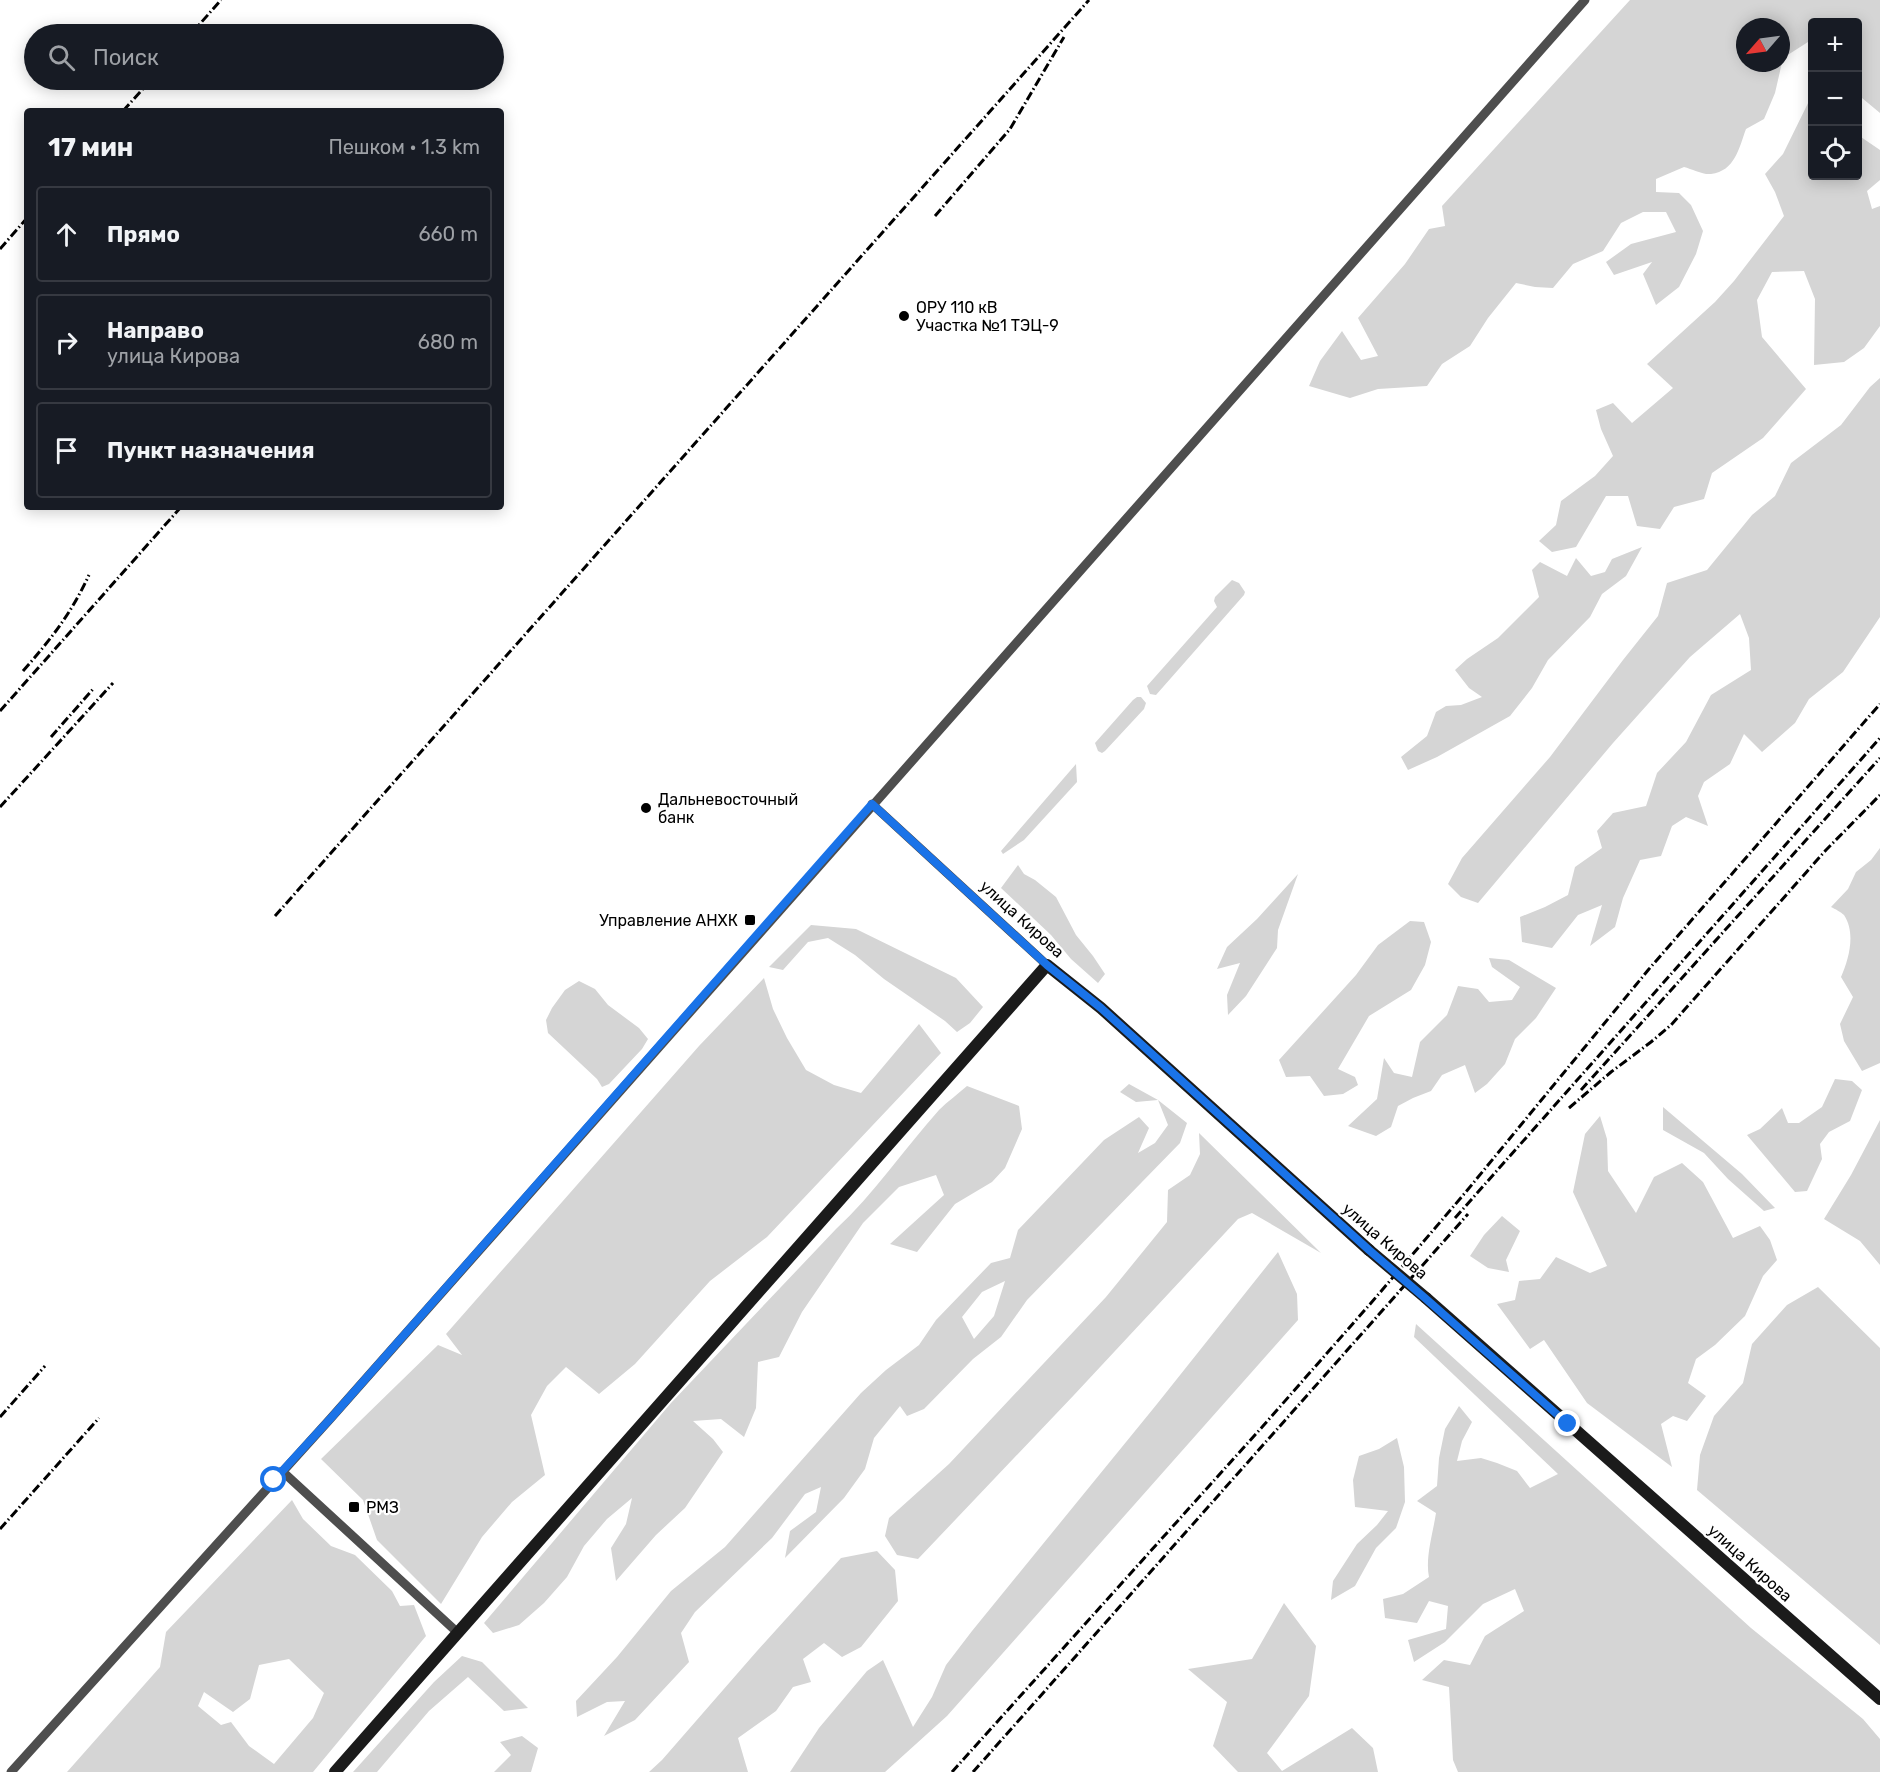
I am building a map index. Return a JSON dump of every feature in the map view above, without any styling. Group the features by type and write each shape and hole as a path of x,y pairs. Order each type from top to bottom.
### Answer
{"street":[{"path":"11,1772 282,1471 1585,0"},
{"name":"улица Кирова","path":"872,804 1047,965 1101,1008 1369,1250 1880,1699"},
{"path":"335,1772 1047,965"},
{"path":"282,1471 459,1633"}],"shaded area":[{"path":"1630,0 1880,0 1880,113 1862,98 1862,18 1808,18 1808,42 1790,54 1790,18 1736,18 1736,72 1780,72 1775,93 1764,119 1746,129 1735,158 1726,168 1708,174 1684,167 1656,179 1656,192 1679,193 1691,205 1703,231 1696,254 1679,287 1656,305 1643,274 1652,262 1614,275 1606,262 1631,244 1676,232 1666,212 1643,212 1621,223 1603,251 1573,264 1553,288 1516,283 1488,318 1470,346 1442,364 1427,386 1378,389 1350,398 1309,386 1320,361 1342,331 1361,360 1378,356 1358,318 1405,264 1429,229 1445,226 1442,206"},
{"path":"1808,103 1808,180 1862,180 1862,138 1880,150 1880,180 1867,191 1872,209 1880,206 1880,326 1864,348 1844,362 1814,365 1815,299 1804,271 1772,272 1757,300 1762,337 1806,389 1763,438 1712,473 1704,499 1674,507 1660,529 1637,526 1628,496 1606,496 1576,547 1552,552 1539,541 1556,525 1561,501 1595,476 1613,456 1601,429 1596,410 1613,403 1632,423 1673,388 1647,364 1715,302 1784,216 1765,174 1783,154"},
{"path":"1880,378 1880,617 1843,672 1809,699 1795,723 1762,752 1744,734 1730,764 1704,782 1698,796 1708,826 1686,817 1672,826 1661,856 1640,860 1623,898 1615,927 1590,946 1602,905 1578,915 1552,948 1522,942 1520,917 1568,895 1575,867 1602,848 1597,831 1613,813 1646,806 1657,773 1686,742 1711,695 1751,670 1749,638 1740,614 1690,657 1613,743 1478,903 1461,897 1448,884 1462,858 1550,757 1658,616 1667,583 1707,570 1752,515 1775,496 1791,463 1841,425 1870,387"},
{"path":"1642,547 1626,576 1602,594 1590,617 1548,660 1532,688 1510,716 1437,757 1408,770 1401,757 1427,736 1436,712 1446,706 1461,705 1482,697 1469,688 1455,670 1498,638 1539,597 1532,570 1540,562 1567,576 1576,558 1591,576 1605,572 1612,559"},
{"path":"1232,580 1239,583 1245,592 1244,595 1156,695 1150,694 1147,686 1217,607 1215,597"},
{"path":"1141,697 1146,703 1144,709 1105,751 1102,753 1098,751 1095,743 1133,700"},
{"path":"1076,764 1077,782 1024,840 1003,854 1001,851"},
{"path":"1880,848 1880,1063 1862,1071 1844,1041 1840,1024 1853,997 1841,977 1849,954 1850,930 1844,915 1831,907 1848,889 1856,872 1871,860"},
{"path":"1018,865 1024,874 1056,897 1076,935 1105,974 1098,983 1001,888"},
{"path":"1298,874 1278,930 1277,948 1246,996 1228,1015 1227,995 1240,963 1217,969 1227,947 1257,919"},
{"path":"1410,921 1424,922 1431,942 1425,965 1411,990 1369,1016 1338,1069 1355,1077 1358,1085 1343,1094 1324,1096 1310,1076 1286,1077 1279,1060 1356,975 1378,945"},
{"path":"811,925 856,929 956,978 983,1007 970,1023 957,1032 855,955 828,938 808,942 783,970 769,967"},
{"path":"1489,958 1509,960 1556,988 1536,1018 1515,1039 1505,1064 1487,1084 1475,1093 1465,1065 1442,1075 1431,1091 1398,1106 1391,1127 1376,1136 1348,1126 1377,1099 1384,1058 1394,1073 1412,1077 1420,1042 1447,1015 1458,986 1478,989 1489,1002 1512,1000 1520,987 1492,967"},
{"path":"764,978 773,1009 806,1070 834,1085 861,1093 919,1024 941,1053 767,1237 710,1281 635,1364 599,1394 566,1367 547,1386 531,1415 545,1475 512,1502 482,1537 441,1604 377,1540 363,1500 321,1459 438,1345 462,1355 446,1334 699,1046"},
{"path":"579,981 595,989 608,1005 639,1028 648,1039 642,1049 609,1084 602,1087 597,1079 548,1033 546,1020 552,1008 565,990"},
{"path":"1835,1079 1852,1081 1862,1090 1850,1121 1829,1132 1820,1144 1822,1159 1807,1191 1795,1192 1747,1135 1760,1129 1782,1108 1788,1123 1799,1123 1822,1107"},
{"path":"1129,1084 1158,1100 1136,1102 1120,1092"},
{"path":"967,1086 1019,1106 1022,1129 1005,1168 992,1182 955,1204 917,1252 890,1244 944,1195 936,1175 899,1187 863,1223 802,1312 779,1357 758,1362 756,1408 744,1437 721,1419 693,1421 713,1439 723,1452 685,1508 656,1535 616,1581 611,1548 626,1524 632,1498 607,1519 584,1546 567,1577 544,1603 519,1625 493,1633 484,1623 671,1403 863,1201 939,1110"},
{"path":"1158,1100 1187,1123 1180,1143 1027,1300 1001,1337 973,1359 924,1409 907,1416 900,1406 874,1438 865,1469 844,1498 785,1558 790,1531 816,1512 821,1487 805,1494 772,1538 695,1612 681,1633 689,1662 635,1720 604,1736 625,1701 607,1702 577,1717 576,1701 617,1657 671,1591 725,1547 861,1393 919,1345 936,1320 991,1263 1010,1258 1018,1230 1104,1140 1139,1117 1149,1128 1138,1153 1155,1143 1168,1125","holes":["1005,1281 994,1316 974,1339 962,1317 982,1292"]},
{"path":"1663,1107 1742,1174 1775,1208 1764,1211 1728,1179 1704,1153 1663,1130"},
{"path":"1600,1116 1607,1139 1608,1171 1636,1213 1654,1177 1682,1163 1703,1182 1733,1238 1760,1226 1770,1240 1777,1260 1763,1276 1745,1316 1715,1345 1696,1359 1688,1383 1706,1396 1687,1421 1673,1416 1661,1424 1672,1467 1587,1403 1544,1340 1530,1349 1497,1304 1515,1300 1519,1281 1540,1279 1556,1257 1590,1273 1607,1266 1573,1192 1585,1134"},
{"path":"1880,1120 1880,1265 1860,1241 1824,1219 1851,1175"},
{"path":"1199,1133 1321,1253 1252,1213 1238,1219 918,1559 897,1555 885,1536 889,1518 949,1464 1106,1297 1167,1222 1168,1190 1190,1175 1200,1154"},
{"path":"1502,1216 1520,1231 1506,1260 1509,1272 1488,1268 1470,1256 1484,1235"},
{"path":"1278,1252 1297,1294 1298,1320 947,1716 885,1772 790,1772 819,1728 867,1671 883,1660 913,1727 932,1697 946,1665 972,1631"},
{"path":"1818,1287 1880,1348 1880,1645 1697,1490 1700,1455 1714,1416 1743,1383 1752,1344 1787,1305"},
{"path":"1416,1324 1751,1628 1863,1719 1880,1739 1880,1772 1458,1772 1453,1760 1449,1687 1422,1680 1444,1660 1470,1665 1485,1636 1524,1611 1515,1589 1483,1604 1445,1642 1414,1662 1408,1640 1446,1629 1448,1606 1429,1601 1417,1623 1385,1618 1383,1599 1403,1594 1429,1577 1429,1554 1436,1513 1417,1501 1437,1486 1439,1458 1445,1429 1459,1406 1472,1422 1462,1441 1457,1461 1481,1458 1497,1463 1517,1471 1530,1488 1558,1474 1414,1337"},
{"path":"1397,1438 1404,1467 1405,1502 1396,1528 1376,1548 1355,1586 1331,1600 1333,1581 1357,1544 1388,1511 1355,1507 1353,1480 1359,1456 1379,1449"},
{"path":"292,1500 303,1519 331,1546 355,1555 392,1591 400,1606 414,1605 426,1636 313,1772 67,1772 160,1667 166,1632","holes":["289,1659 324,1693 313,1718 274,1764 249,1746 231,1722 221,1725 198,1706 204,1692 233,1712 250,1699 259,1665"]},
{"path":"877,1551 895,1570 898,1601 861,1647 842,1657 824,1643 803,1659 811,1682 793,1687 776,1711 738,1738 748,1772 649,1772 841,1558"},
{"path":"1284,1603 1316,1646 1309,1696 1267,1753 1282,1771 1352,1728 1373,1748 1378,1772 1238,1772 1213,1746 1227,1702 1188,1669 1252,1659"},
{"path":"462,1656 482,1662 528,1708 504,1711 468,1677 429,1711 377,1772 353,1772 434,1682"},
{"path":"522,1736 538,1748 531,1772 494,1772 511,1755 500,1742"}],"railway":[{"path":"200,24 221,0"},
{"path":"275,916 1089,0"},
{"path":"935,216 1010,129 1064,37"},
{"path":"126,108 142,90"},
{"path":"0,249 24,221"},
{"path":"0,711 178,510"},
{"path":"23,671 60,626 89,575"},
{"path":"0,807 113,683"},
{"path":"51,737 94,688"},
{"path":"952,1772 1371,1303 1465,1193 1649,969 1880,704"},
{"path":"1455,1218 1880,738"},
{"path":"1581,1090 1880,758"},
{"path":"1569,1108 1671,1025 1826,850 1880,795"},
{"path":"973,1772 1468,1214"},
{"path":"0,1417 45,1366"},
{"path":"0,1529 99,1418"}],"place":[{"name":"ОРУ 110 кВ Участка №1 ТЭЦ-9","path":"904,316"},
{"name":"Дальневосточный банк","path":"646,808"},
{"name":"Управление АНХК","path":"750,920"},
{"name":"РМЗ","path":"354,1507"}],"route":[{"path":"274,1480 872,804 1047,965 1101,1008 1369,1250 1568,1424"}]}
